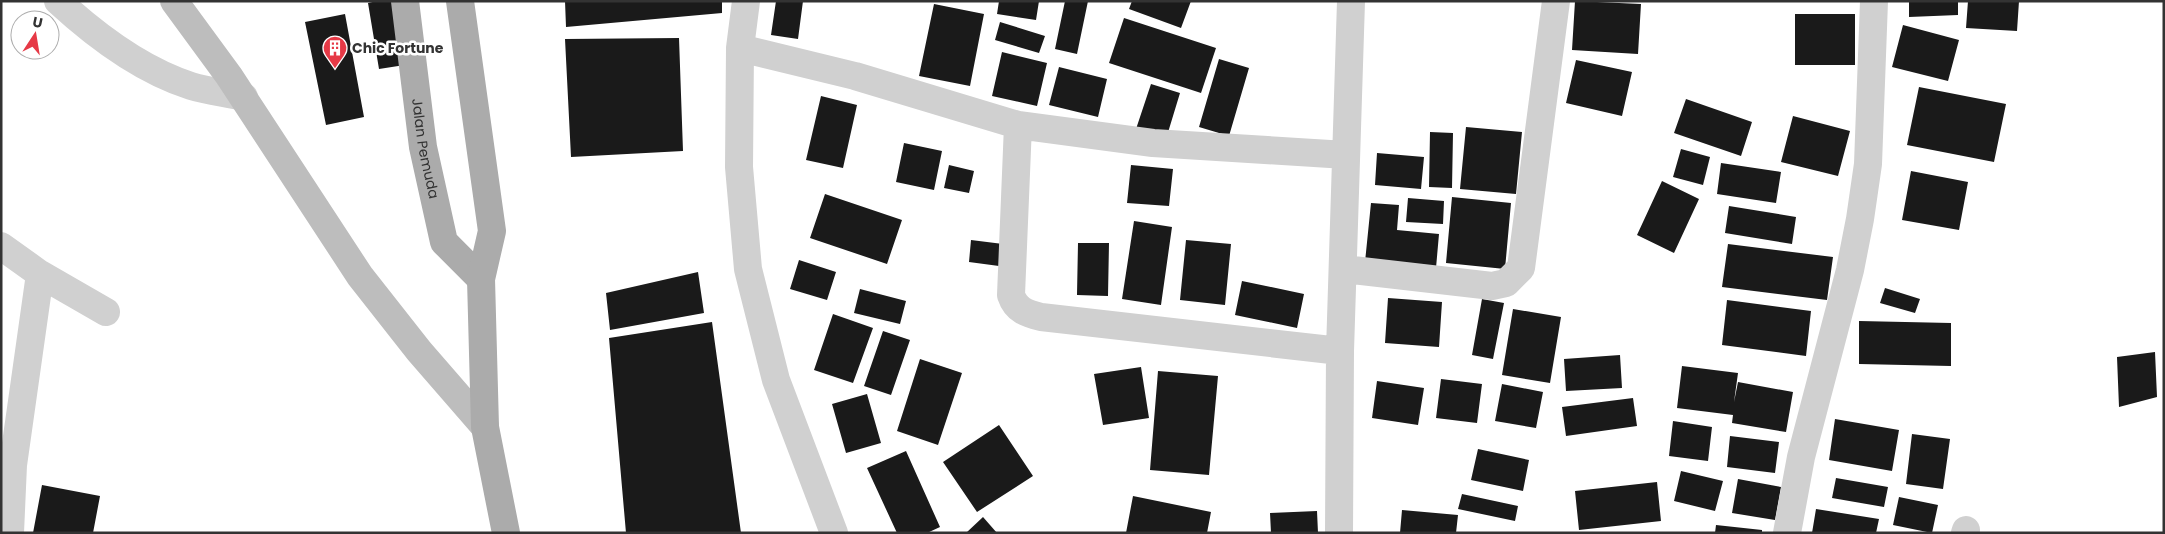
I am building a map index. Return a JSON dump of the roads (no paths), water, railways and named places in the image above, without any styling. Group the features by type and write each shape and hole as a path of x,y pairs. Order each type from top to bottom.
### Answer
{"main road":[{"path":"174,1 244,97 360,276 419,352 485,427"},
{"name":"Jalan Pemuda","path":"405,1 423,147 444,242 480,279"},
{"path":"460,1 492,231 480,279 485,427 506,533"}],"street":[{"path":"58,1 88,30 154,70 190,86 244,97"},
{"path":"746,1 740,48 739,167 748,269 776,380 834,533"},
{"path":"1339,533 1340,351 1351,1"},
{"path":"1344,269 1492,286 1506,283 1521,268 1556,1"},
{"path":"1787,533 1801,457 1850,270 1860,219 1868,164 1874,1"},
{"path":"740,48 855,76 1018,125 1154,143 1346,155"},
{"path":"1018,125 1011,294 1014,305 1024,313 1041,317 1340,351"},
{"path":"1,246 40,274 106,312"},
{"path":"10,533 10,495 13,465 40,274"}],"place":[{"name":"Chic Fortune","path":"335,69"}]}
